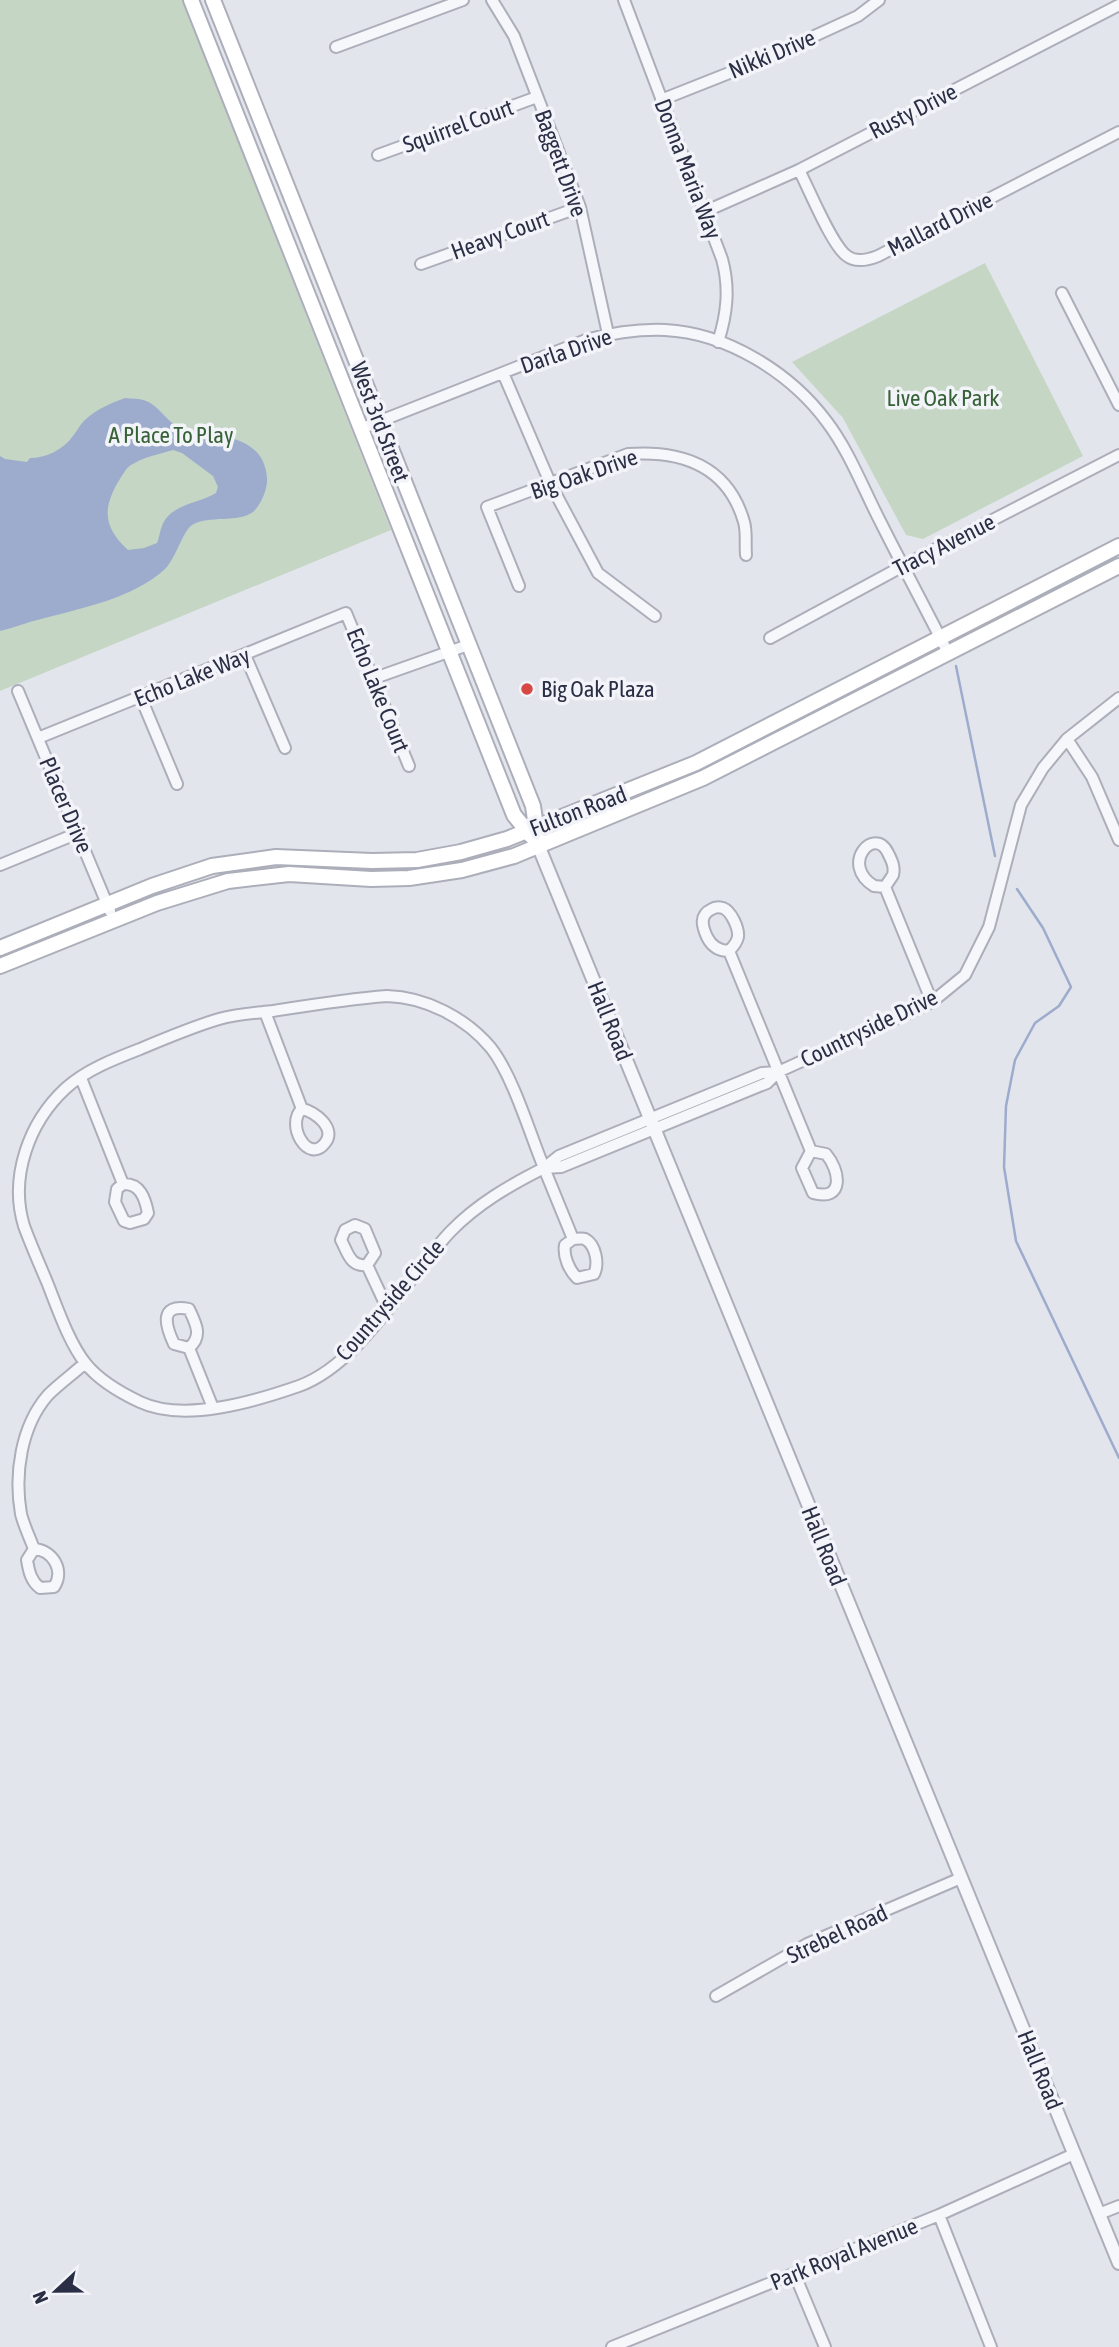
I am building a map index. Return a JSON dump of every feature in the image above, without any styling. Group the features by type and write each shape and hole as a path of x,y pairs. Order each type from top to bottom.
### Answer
{"main road":[{"name":"West 3rd Street","path":"191,0 513,813 531,829 538,845"},
{"name":"West 3rd Street","path":"213,0 533,806 531,829"},
{"name":"Fulton Road","path":"0,948 171,879 234,862 296,857 364,861 417,860 476,849 686,767 1119,546"},
{"name":"Fulton Road","path":"0,966 177,895 228,881 289,874 380,879 428,876 480,866 704,778 1119,566"}],"street":[{"path":"336,47 463,0"},
{"name":"Baggett Drive","path":"492,0 514,36 580,207 608,334"},
{"name":"Donna Maria Way","path":"624,0 719,248 727,282 726,313 718,342"},
{"name":"Nikki Drive","path":"661,100 762,60 858,16 879,0"},
{"name":"Rusty Drive","path":"704,212 799,170 1119,5"},
{"name":"Squirrel Court","path":"378,155 537,97"},
{"name":"Mallard Drive","path":"799,170 838,246 848,257 860,261 878,256 1119,132"},
{"name":"Heavy Court","path":"421,264 580,207"},
{"path":"1062,293 1119,405"},
{"name":"Darla Drive","path":"360,429 586,340 608,334 668,330 718,342 767,364 785,377 815,407 838,440 948,653"},
{"path":"503,373 551,485 598,573 655,616"},
{"name":"Big Oak Drive","path":"519,586 487,508 628,454 653,452 676,455 698,464 716,477 733,495 745,524 746,555"},
{"name":"Tracy Avenue","path":"770,638 1119,455"},
{"name":"Echo Lake Way","path":"38,738 346,613"},
{"name":"Echo Lake Court","path":"346,613 409,766"},
{"path":"372,679 468,645"},
{"path":"245,655 285,748"},
{"name":"Placer Drive","path":"18,691 114,920"},
{"path":"141,698 177,784"},
{"name":"Countryside Drive","path":"544,1168 559,1156 651,1124 762,1073 778,1072 932,1002 965,975 989,927 1021,805 1043,768 1067,739 1119,698"},
{"path":"1067,739 1092,777 1119,840"},
{"path":"0,865 78,833"},
{"name":"Hall Road","path":"538,845 1119,2263"},
{"path":"886,887 932,1002"},
{"path":"729,951 811,1151"},
{"name":"Countryside Circle","path":"404,996 448,1013 477,1034 492,1049 504,1071 544,1168 480,1205 452,1230 345,1358 322,1374 304,1384 268,1396 213,1408 170,1409 142,1404 103,1379 85,1363 63,1320 23,1223 20,1177 31,1132 67,1087 107,1061 220,1018 265,1012 404,996"},
{"path":"265,1012 302,1109"},
{"path":"81,1078 123,1184"},
{"path":"544,1168 573,1238"},
{"path":"367,1265 387,1308"},
{"path":"189,1348 213,1408"},
{"path":"34,1549 22,1517 19,1499 18,1478 26,1435 47,1396 85,1363"},
{"name":"Strebel Road","path":"716,1996 807,1944 961,1878"},
{"name":"Park Royal Avenue","path":"612,2347 939,2215 1074,2154"},
{"path":"1099,2214 1119,2206"},
{"path":"939,2215 991,2347"},
{"path":"794,2275 825,2347"}],"green space":[{"name":"A Place To Play","path":"0,0 182,0 391,530 0,691"},
{"name":"Live Oak Park","path":"985,263 1083,456 923,539 906,535 843,418 792,362"}],"water":[{"path":"125,398 144,400 184,429 224,436 248,445 264,464 267,482 261,501 253,512 247,515 206,520 192,525 164,570 137,588 106,601 0,631 0,456 27,462 30,458 54,452 69,441 90,415","holes":["173,450 182,453 213,476 218,487 216,493 171,513 162,526 157,543 128,550 114,534 108,518 109,501 118,482 129,466 141,460"]}],"waterway":[{"path":"956,666 995,856"},
{"path":"1017,889 1043,928 1071,987 1059,1006 1035,1023 1015,1060 1006,1106 1004,1167 1016,1241 1119,1458"}],"place":[{"name":"Big Oak Plaza","path":"527,689"}]}
